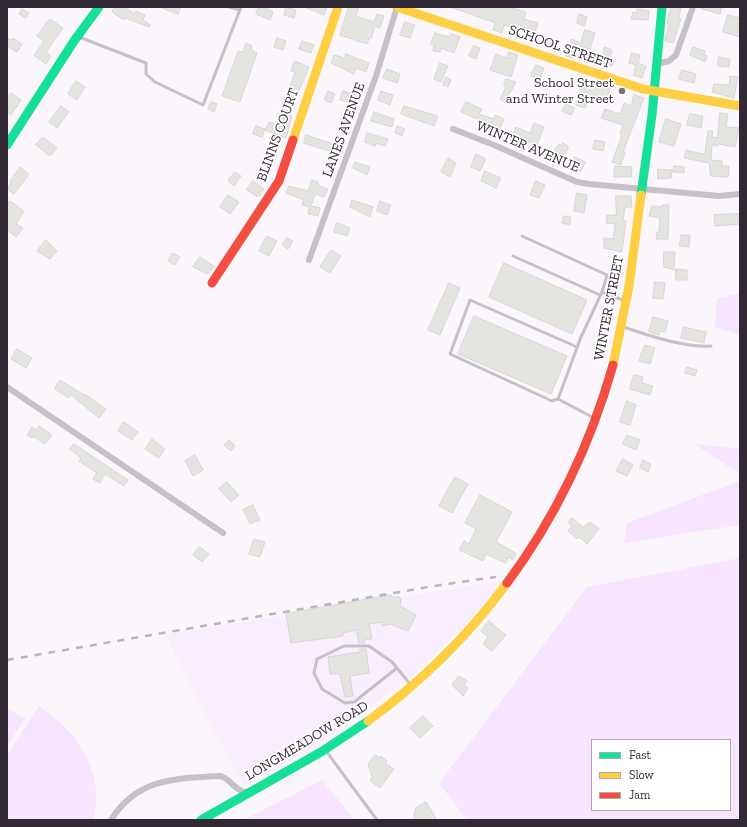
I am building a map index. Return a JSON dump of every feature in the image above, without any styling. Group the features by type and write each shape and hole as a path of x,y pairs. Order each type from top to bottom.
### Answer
{"street":[{"path":"7,145 78,36 99,7"},
{"name":"BLINNS COURT","path":"212,283 279,181 338,7"},
{"name":"SCHOOL STREET","path":"397,7 654,92 740,106"},
{"name":"LANES AVENUE","path":"309,260 376,76 397,7"},
{"name":"WINTER STREET","path":"502,589 526,556 548,521 578,463 596,419 610,377 627,302 637,239 662,7"},
{"path":"656,64 669,62 676,56 693,7"},
{"name":"WINTER AVENUE","path":"453,129 494,145 577,182 719,196 740,194"},
{"path":"7,387 155,488 223,532"},
{"name":"LONGMEADOW ROAD","path":"201,820 325,750 368,722 412,686 467,633 502,589"},
{"path":"112,820 129,798 141,790 164,781 221,776 227,779 240,792 249,793"}],"lane":[{"path":"78,36 146,63 146,74 155,82 203,105 240,8 229,7"},
{"path":"522,236 607,275 601,294 577,347 558,399"},
{"path":"513,256 601,294 627,302"},
{"path":"577,347 470,300 450,354 552,401 558,399 596,419"},
{"path":"622,326 677,342 711,346"},
{"path":"397,668 354,702 345,703 322,689 314,673 317,659 344,646 369,646 392,662 397,668 412,686"},
{"path":"325,750 377,820"}],"shaded area":[{"path":"740,294 740,335 715,327 717,298"},
{"path":"694,444 740,449 740,474"},
{"path":"740,481 740,525 624,543 627,523"},
{"path":"740,558 740,820 467,820 439,783 587,587"},
{"path":"504,580 464,626 413,675 321,744 243,786 165,635"},
{"path":"39,706 66,728 85,755 92,770 96,786 94,820 7,820 7,755"},
{"path":"7,708 25,718 7,747"},
{"path":"322,780 355,820 243,820"}],"building":[{"path":"115,7 124,7 135,14 136,11 145,15 143,20 150,25 149,27 125,18 124,20 112,12"},
{"path":"160,7 181,7 178,14"},
{"path":"259,7 264,7 273,12 270,20 256,14"},
{"path":"286,7 296,10 294,18 284,15"},
{"path":"305,7 327,7 324,15"},
{"path":"349,7 359,7 356,16 374,22 377,14 384,16 380,28 375,26 371,39 369,38 367,44 340,35"},
{"path":"450,7 509,7 526,12 524,19 538,23 533,38 524,36 525,32 504,25 502,33 493,30 495,23"},
{"path":"672,7 681,7 679,18 681,19 673,43 665,41 669,24 667,23 668,17"},
{"path":"702,7 722,7 720,14 702,9"},
{"path":"22,9 29,13 26,18 19,14"},
{"path":"637,9 649,11 648,20 631,19 633,12 637,13"},
{"path":"579,14 587,17 584,26 577,23"},
{"path":"728,15 740,18 738,29 740,30 740,37 723,32"},
{"path":"50,19 63,28 46,52 51,56 46,64 34,55 44,41 37,36"},
{"path":"405,22 415,25 410,38 400,35"},
{"path":"585,30 595,33 590,49 580,46"},
{"path":"435,33 450,37 451,34 460,37 454,53 441,48 440,52 433,51 434,45 431,44"},
{"path":"7,38 11,40 13,38 22,44 17,52 7,46"},
{"path":"277,38 286,41 283,50 274,47"},
{"path":"572,39 579,42 573,58 566,56"},
{"path":"302,41 314,45 311,53 299,49"},
{"path":"246,43 252,46 251,50 257,53 240,102 222,96 238,51 243,52"},
{"path":"474,46 480,48 476,59 469,56"},
{"path":"605,47 612,50 610,59 614,61 612,66 601,63"},
{"path":"693,47 705,51 704,55 707,56 705,62 690,55"},
{"path":"509,52 518,55 511,77 490,70 496,54 507,58"},
{"path":"632,53 640,55 638,63 646,66 642,78 633,75 636,65 629,63"},
{"path":"346,54 369,63 366,72 356,68 354,74 331,63 334,55 345,58"},
{"path":"719,57 730,59 729,67 718,66"},
{"path":"295,61 309,67 296,98 287,95 295,72 291,71"},
{"path":"440,63 448,66 441,82 434,79"},
{"path":"536,65 544,68 540,79 531,76"},
{"path":"387,69 400,74 397,83 383,78"},
{"path":"682,70 696,74 694,83 679,79"},
{"path":"730,76 738,77 734,98 712,92 714,84 729,85"},
{"path":"446,77 451,80 448,87 443,85"},
{"path":"506,79 516,82 505,102 500,99 506,87 504,86"},
{"path":"76,81 85,87 77,100 68,94"},
{"path":"583,83 600,89 601,84 611,87 605,102 592,98 590,104 587,103 585,108 576,105"},
{"path":"328,91 335,94 331,103 325,100"},
{"path":"343,91 356,95 353,104 340,100"},
{"path":"381,91 393,95 390,105 378,100"},
{"path":"11,93 21,100 11,115 7,112 7,100"},
{"path":"634,95 644,98 623,152 625,152 621,165 612,162 622,135 620,134 623,125 601,118 605,109 620,114 624,103 631,106"},
{"path":"211,102 217,104 214,112 208,109"},
{"path":"466,102 482,109 479,114 494,119 495,115 504,119 498,133 489,129 490,126 482,121 461,112"},
{"path":"566,104 575,108 571,115 562,111"},
{"path":"61,106 69,112 57,128 49,122"},
{"path":"404,106 438,116 434,126 401,114"},
{"path":"281,112 292,116 286,138 265,130 269,122 276,125"},
{"path":"374,112 394,119 392,127 371,121"},
{"path":"720,113 728,114 726,127 739,128 735,147 718,144 717,146 712,145 711,160 722,161 722,166 729,166 728,177 711,176 709,163 684,158 686,150 702,154 705,153 708,131 713,131 712,137 717,138"},
{"path":"690,114 703,116 701,128 687,125"},
{"path":"666,119 681,124 674,146 659,142"},
{"path":"534,123 544,127 537,145 520,139 519,142 511,138 516,127 530,133"},
{"path":"256,126 265,129 262,137 253,134"},
{"path":"397,126 405,129 402,136 395,133"},
{"path":"367,133 388,139 385,146 377,143 375,146 365,142"},
{"path":"306,135 336,145 340,148 338,154 304,143"},
{"path":"43,137 57,148 50,156 36,145"},
{"path":"595,140 605,142 603,151 593,149"},
{"path":"563,143 568,146 568,149 560,161 551,155 559,144 562,146"},
{"path":"476,154 486,159 480,171 471,167"},
{"path":"575,157 585,162 581,171 571,166"},
{"path":"448,158 456,163 450,177 441,172"},
{"path":"355,162 370,167 367,175 353,168"},
{"path":"615,166 632,167 631,177 614,177"},
{"path":"674,166 684,167 684,173 673,172"},
{"path":"20,167 29,174 14,194 7,189"},
{"path":"658,169 672,170 671,178 658,179"},
{"path":"485,171 501,178 496,188 481,181"},
{"path":"235,172 241,176 234,186 228,181"},
{"path":"312,180 318,182 317,185 328,189 324,197 315,194 311,206 320,208 318,216 308,214 309,207 302,205 304,200 286,193 289,186 308,191"},
{"path":"253,181 264,189 258,197 247,190"},
{"path":"536,181 545,185 539,198 530,195"},
{"path":"577,193 587,195 584,213 574,211"},
{"path":"228,195 239,202 230,214 220,207"},
{"path":"616,196 631,196 632,207 625,207 623,220 626,221 622,252 604,248 604,238 613,239 615,224 606,223 607,215 616,215"},
{"path":"352,200 373,207 370,217 350,207"},
{"path":"10,201 24,211 16,224 23,228 16,237 7,230 7,206"},
{"path":"380,201 391,205 387,215 377,211"},
{"path":"662,205 669,205 668,239 656,239 657,232 659,232 660,218 649,216 652,206 662,207"},
{"path":"740,214 740,224 715,226 714,215"},
{"path":"564,216 571,217 570,225 562,223"},
{"path":"337,223 350,228 347,236 334,232"},
{"path":"681,235 690,235 689,247 680,246"},
{"path":"267,236 277,241 269,256 259,251"},
{"path":"287,238 293,241 288,249 282,245"},
{"path":"46,240 57,251 50,259 37,251"},
{"path":"331,250 341,256 330,273 320,267"},
{"path":"664,252 675,252 674,270 664,267"},
{"path":"173,253 180,257 175,265 168,261"},
{"path":"200,257 214,266 208,274 193,267"},
{"path":"504,263 587,300 572,334 489,297"},
{"path":"676,269 687,270 687,280 676,280"},
{"path":"655,282 665,283 663,299 653,298"},
{"path":"449,283 460,288 440,335 428,330"},
{"path":"474,316 567,356 551,394 458,354"},
{"path":"653,317 668,321 665,332 660,331 659,335 649,332"},
{"path":"684,327 706,332 704,343 681,338"},
{"path":"645,345 655,348 650,364 639,361"},
{"path":"17,349 32,358 26,368 11,359"},
{"path":"687,367 697,370 695,376 685,373"},
{"path":"634,375 643,377 642,383 653,386 650,395 630,389"},
{"path":"60,380 84,395 85,394 106,409 99,418 71,395 69,398 55,389"},
{"path":"627,401 636,405 630,425 620,422"},
{"path":"124,422 138,432 132,440 118,431"},
{"path":"39,426 52,435 45,444 33,436 32,438 27,435 32,427 36,430"},
{"path":"627,435 640,440 636,450 623,444"},
{"path":"152,439 165,449 159,458 145,449"},
{"path":"229,440 235,446 231,451 224,445"},
{"path":"74,444 128,480 124,486 105,474 100,483 93,479 97,473 79,461 81,458 70,449"},
{"path":"195,455 203,470 193,476 185,461"},
{"path":"623,459 633,465 627,476 616,471"},
{"path":"643,460 651,464 648,472 640,468"},
{"path":"455,477 468,484 452,513 439,506"},
{"path":"227,482 239,495 231,502 219,489"},
{"path":"480,495 512,512 496,542 516,553 513,560 508,557 506,563 486,554 483,561 459,550 464,541 469,544 476,529 465,523"},
{"path":"253,505 260,520 250,524 243,510"},
{"path":"572,518 583,527 590,522 599,529 587,544 579,537 577,539 568,531 572,526 568,523"},
{"path":"254,539 265,542 260,557 249,554"},
{"path":"200,547 209,554 202,562 193,555"},
{"path":"391,595 391,597 399,597 401,599 400,606 416,615 408,631 390,624 383,626 382,622 369,624 372,639 364,640 365,643 359,643 356,630 343,633 343,636 291,643 286,614"},
{"path":"489,621 506,635 492,651 483,644 488,637 481,631"},
{"path":"360,649 366,649 369,673 350,676 353,696 345,697 340,674 330,674 328,657 360,652"},
{"path":"459,676 467,681 464,685 468,688 463,696 452,685"},
{"path":"423,716 433,726 420,738 410,728"},
{"path":"376,755 380,758 381,756 387,761 385,763 394,769 380,788 370,781 372,777 368,764"},
{"path":"426,802 437,820 413,820 416,808"}],"railway":[{"path":"7,660 440,585 496,577"}],"traffic: fast":[{"path":"7,145 74,41 99,7"},
{"path":"641,195 652,115 662,7"},
{"path":"201,820 321,752 368,721"}],"traffic: slow":[{"path":"293,140 338,7"},
{"path":"397,7 643,89 740,106"},
{"path":"613,365 629,286 641,195"},
{"path":"368,721 407,690 443,657 460,640 507,583"}],"traffic: jam":[{"path":"212,283 279,181 293,140"},
{"path":"507,583 541,532 570,478 594,423 613,365"}],"place":[{"name":"School Street and Winter Street","path":"622,91"}]}
